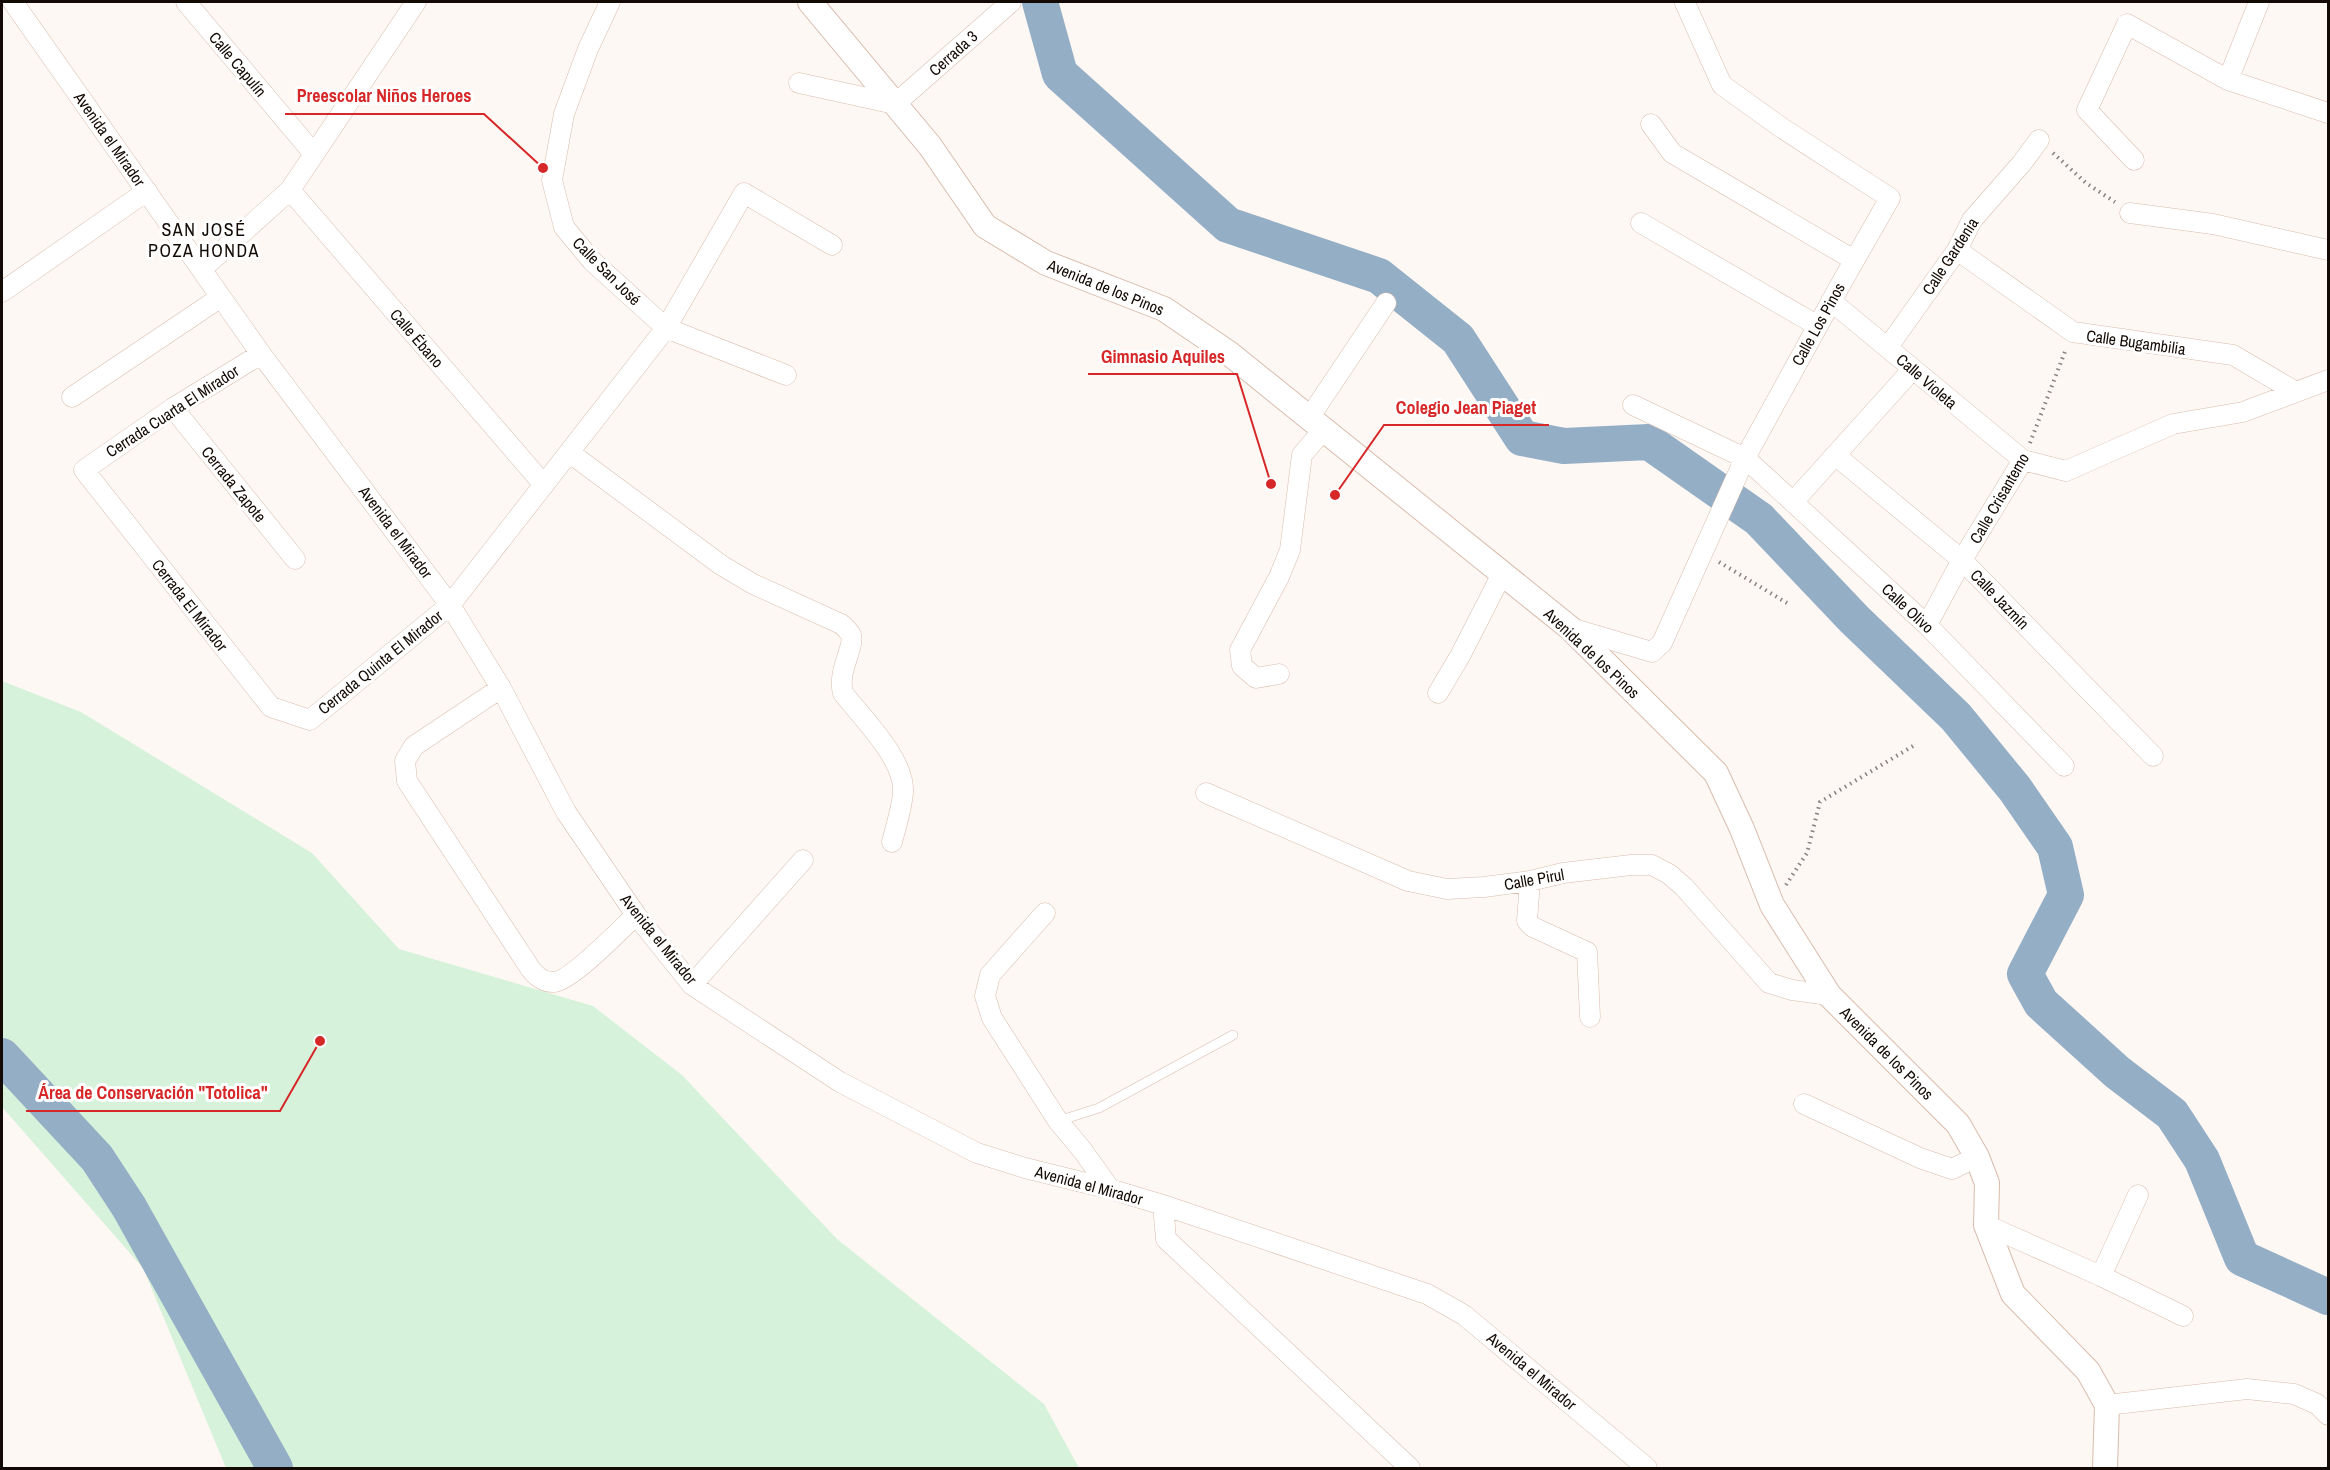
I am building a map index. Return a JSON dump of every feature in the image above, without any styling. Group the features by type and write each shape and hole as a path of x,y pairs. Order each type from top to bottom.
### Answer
{"street":[{"name":"Avenida el Mirador","path":"13,2 261,354 450,605 501,688 566,812 636,915 692,985 840,1082 977,1153 1163,1205 1427,1294 1464,1315 1647,1468"},
{"name":"Calle Capulín","path":"186,2 314,154"},
{"path":"202,268 290,190 416,2"},
{"name":"Calle San José","path":"610,2 588,50 564,114 552,180 564,227 592,261 666,328"},
{"name":"Avenida de los Pinos","path":"810,2 930,146 986,226 1046,263 1164,309 1230,354 1570,628 1716,773 1742,829 1772,905 1829,995 1958,1124 1977,1156 1987,1183 1986,1225 2013,1294 2055,1340 2088,1371 2107,1405"},
{"name":"Cerrada 3","path":"895,104 1011,2"},
{"path":"2228,80 2259,2"},
{"name":"Calle Los Pinos","path":"1570,628 1652,652 1662,644 1747,455 1890,198 1782,128 1722,85 1685,3"},
{"path":"2134,160 2087,110 2127,24 2228,80 2328,113"},
{"path":"798,83 895,104"},
{"path":"1651,124 1672,153 1854,260"},
{"name":"Calle Gardenia","path":"1888,347 1957,250 1972,220 2039,140"},
{"name":"Calle Ébano","path":"290,190 544,485"},
{"path":"2,292 147,191"},
{"path":"450,605 666,328 744,193 832,245"},
{"path":"2130,213 2213,224 2328,250"},
{"path":"1641,222 1818,326"},
{"name":"Calle Bugambilia","path":"1957,250 2073,332 2233,355 2296,392"},
{"path":"72,397 221,297"},
{"name":"Calle Violeta","path":"1831,301 2023,460"},
{"path":"1279,675 1256,678 1242,666 1240,650 1279,577 1290,550 1302,455 1316,424 1386,303"},
{"path":"666,328 786,375"},
{"name":"Cerrada Cuarta El Mirador","path":"84,470 173,408 261,354"},
{"path":"1793,502 1912,370"},
{"path":"2023,460 2066,471 2173,424 2243,412 2328,380"},
{"name":"Calle Olivo","path":"1633,405 1747,455 1793,502 1927,625 2064,766"},
{"name":"Cerrada Zapote","path":"173,408 295,559"},
{"path":"570,453 721,565 753,584 841,624 850,633 852,642 840,683 843,693 894,759 901,774 903,791 892,842"},
{"name":"Calle Jazmín","path":"1835,455 1962,560 2153,756"},
{"name":"Calle Crisantemo","path":"1927,625 1962,560 2023,460"},
{"name":"Cerrada El Mirador","path":"84,470 271,707 310,720"},
{"path":"1438,693 1460,656 1502,574"},
{"name":"Cerrada Quinta El Mirador","path":"310,720 450,605"},
{"path":"501,688 414,746 405,761 407,781 528,965 542,980 555,982 570,975 636,915"},
{"name":"Calle Pirul","path":"1206,793 1408,881 1447,889 1484,887 1563,873 1631,865 1652,865 1669,874 1684,887 1769,983 1792,990 1829,995"},
{"path":"692,985 803,860"},
{"path":"1530,880 1527,921 1533,927 1587,952 1590,1017"},
{"path":"1045,913 990,975 985,996 992,1018 1058,1121 1110,1189"},
{"path":"1804,1104 1920,1158 1952,1169 1977,1156"},
{"path":"2101,1276 2138,1195"},
{"path":"1163,1205 1166,1239 1410,1468"},
{"path":"1986,1225 2101,1276 2183,1316"},
{"path":"2105,1468 2107,1405 2247,1389 2294,1394 2317,1404 2328,1415"}],"lane":[{"path":"1058,1121 1099,1108 1233,1035"}],"path":[{"path":"2039,140 2086,183 2130,213"},
{"name":"Calle Crisantemo","path":"2023,460 2073,332"},
{"path":"1702,552 1787,603"},
{"path":"1772,905 1807,853 1820,802 1913,746"}],"green space":[{"path":"2,681 81,712 312,853 399,949 593,1006 682,1075 837,1239 1044,1404 1079,1468 226,1468 143,1268 2,1107"}],"waterway":[{"path":"1040,2 1060,74 1228,225 1379,276 1458,339 1522,438 1564,446 1649,442 1759,519 1854,619 1956,717 2015,789 2055,847 2066,895 2025,974 2041,1003 2117,1072 2172,1114 2202,1160 2242,1258 2328,1297"},
{"path":"2,1056 97,1158 129,1207 275,1468"}],"place":[{"name":"Preescolar Niños Heroes","path":"543,168"},
{"name":"Gimnasio Aquiles","path":"1271,484"},
{"name":"Colegio Jean Piaget","path":"1335,495"},
{"name":"Área de Conservación \"Totolica\"","path":"320,1041"}],"district":[{"name":"SAN JOSÉ POZA HONDA","path":"204,239"}]}
